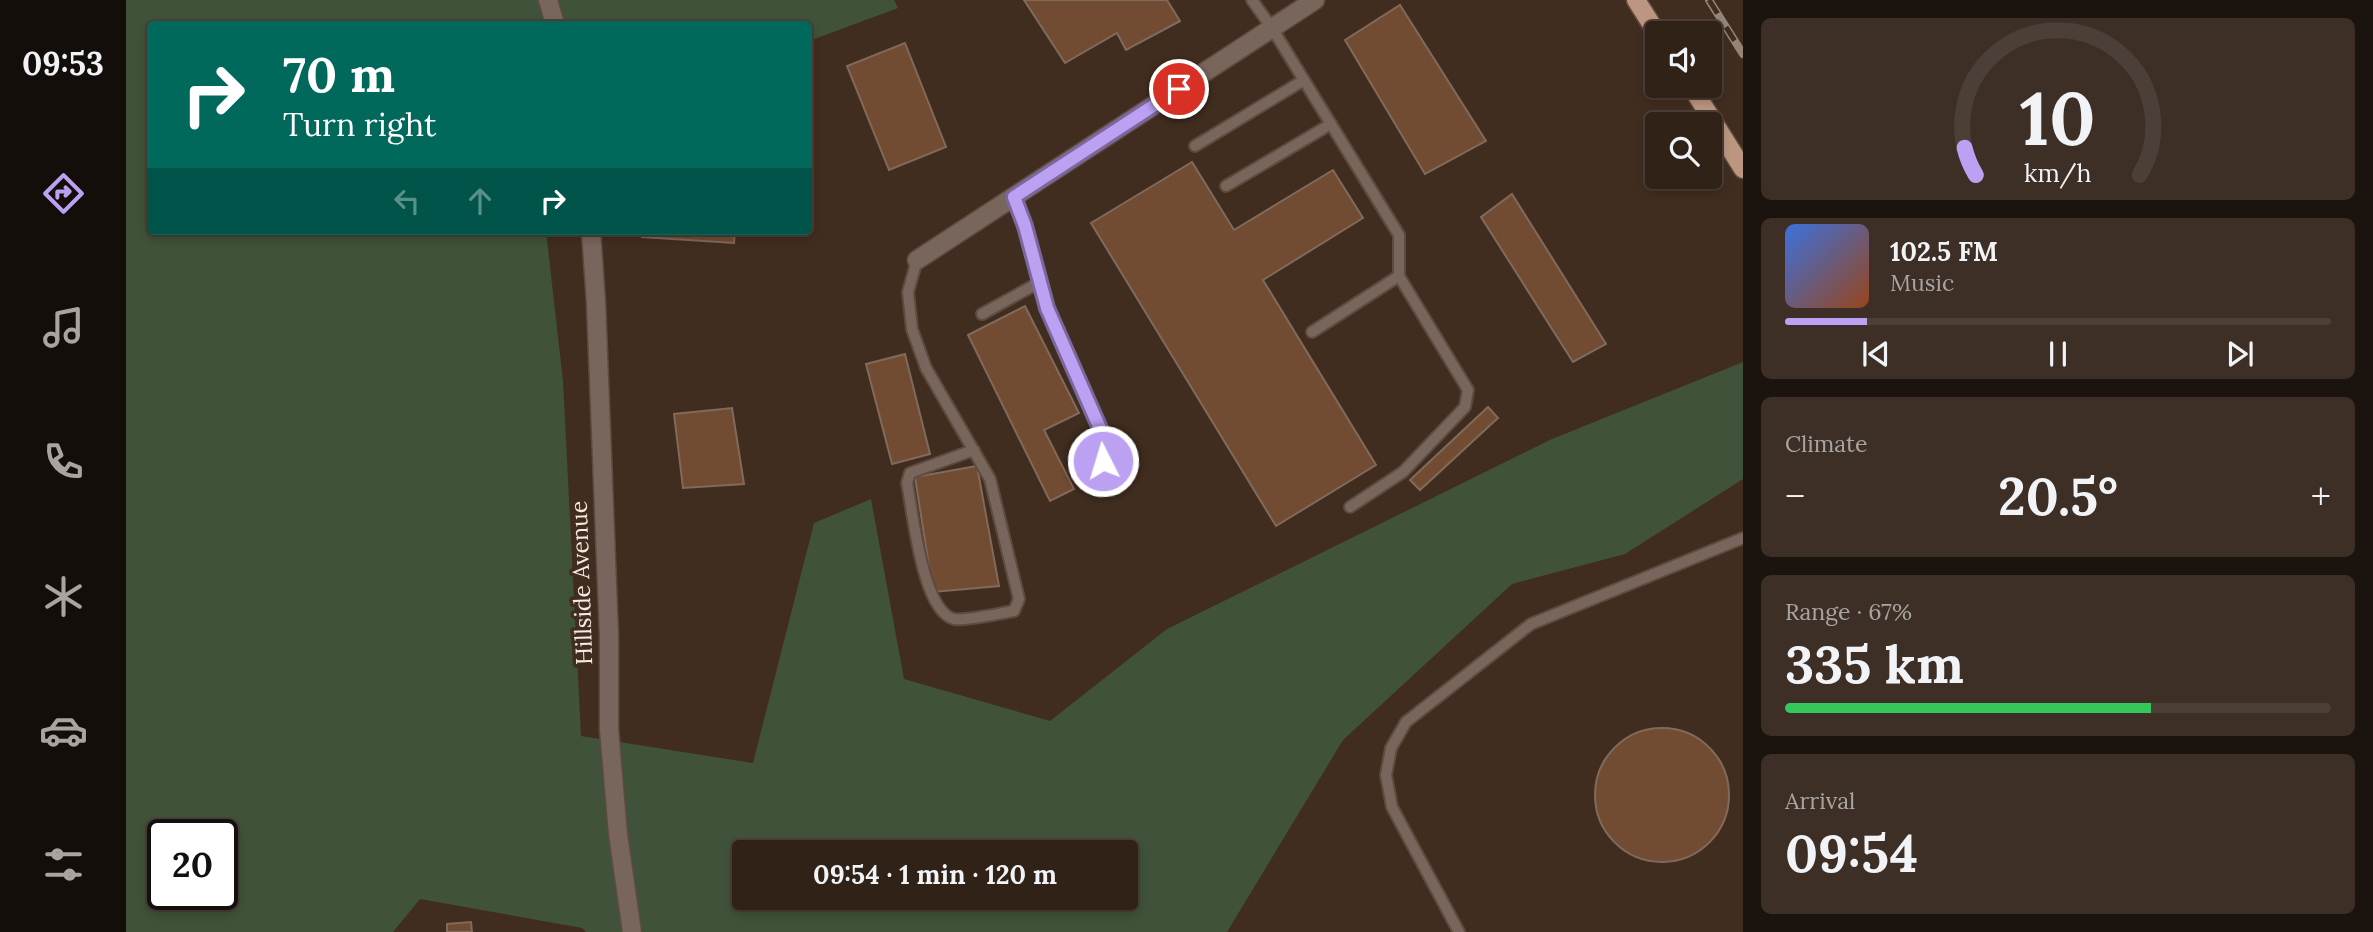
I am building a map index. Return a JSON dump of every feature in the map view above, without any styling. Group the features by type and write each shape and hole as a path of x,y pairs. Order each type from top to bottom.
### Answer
{"main road":[{"path":"1636,0 1649,21"},
{"path":"1698,98 1743,169"}],"street":[{"path":"548,0 554,21"},
{"path":"917,260 1315,0"},
{"name":"Hillside Avenue","path":"591,235 606,566 609,729 618,834 632,932"}],"lane":[{"path":"1252,0 1399,234 1399,276 1468,390 1465,407 1403,472 1350,507"},
{"path":"1195,146 1304,80"},
{"path":"1226,186 1331,124"},
{"path":"1014,197 1025,226 1047,308 1102,433 1103,489"},
{"path":"917,260 908,292 912,329 926,368 974,450 990,479 1019,599 1014,611 956,619 943,613 928,587 908,483 910,473 974,450"},
{"path":"1312,331 1399,276"},
{"path":"982,314 1040,282"},
{"path":"1459,932 1392,807 1386,775 1391,748 1406,722 1531,624 1743,538"}],"green space":[{"path":"126,0 894,0 898,8 812,40 812,21 147,21 147,235 546,235 563,381 581,736 753,763 814,523 871,499 904,679 1050,721 1167,629 1552,439 1743,362 1743,479 1625,554 1512,584 1343,740 1227,932 586,932 582,928 420,899 393,932 126,932"}],"building":[{"path":"1024,0 1167,0 1180,21 1126,50 1117,33 1065,63"},
{"path":"1400,5 1486,141 1425,174 1345,40"},
{"path":"905,43 946,147 889,170 847,66"},
{"path":"1192,162 1234,230 1333,170 1363,218 1263,280 1376,465 1276,526 1091,223"},
{"path":"1512,194 1606,344 1573,362 1481,217"},
{"path":"642,235 735,235 734,243"},
{"path":"1025,306 1079,413 1044,430 1074,489 1050,501 968,335"},
{"path":"905,354 930,454 892,464 866,364"},
{"path":"1488,407 1498,418 1420,490 1410,480"},
{"path":"732,408 744,484 683,488 674,414"},
{"path":"977,466 999,586 933,592 915,477"},
{"path":"1662,728 1688,733 1709,748 1724,769 1729,795 1724,821 1709,842 1688,857 1662,862 1636,857 1615,842 1600,821 1595,795 1600,769 1615,748 1636,733"},
{"path":"471,922 472,932 447,932 447,924"}],"railway":[{"path":"1709,0 1743,54"}],"route":[{"path":"1103,461 1102,433 1047,308 1025,226 1014,197 1179,89"}]}
